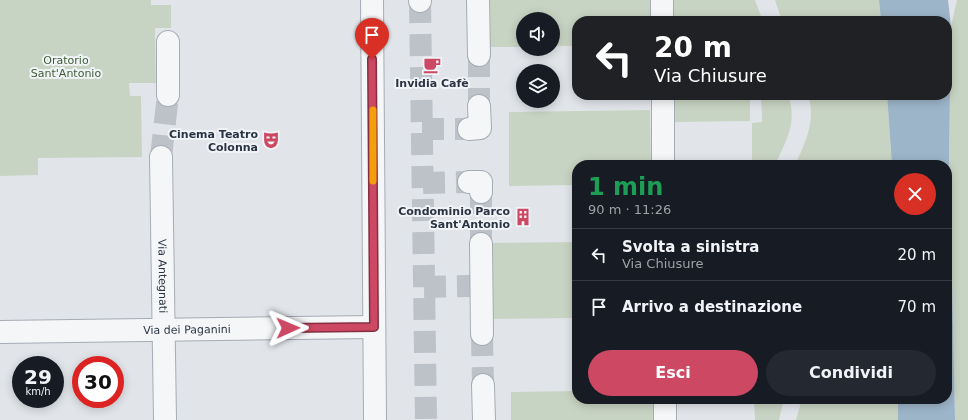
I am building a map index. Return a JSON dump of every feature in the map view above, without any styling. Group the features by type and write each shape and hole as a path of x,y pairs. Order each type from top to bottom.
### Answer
{"street":[{"path":"372,0 375,420"},
{"path":"478,0 479,55"},
{"path":"662,0 662,16"},
{"path":"168,42 168,95"},
{"path":"663,100 664,160"},
{"path":"469,129 480,128 480,106"},
{"name":"Via Antegnati","path":"161,157 165,420"},
{"path":"481,244 476,286 482,334"},
{"name":"Via dei Paganini","path":"0,332 374,327"},
{"path":"483,385 484,420"},
{"path":"665,404 665,420"}],"green space":[{"name":"Oratorio Sant'Antonio","path":"0,0 151,0 151,5 171,5 171,28 155,28 156,83 129,83 130,96 141,96 142,157 38,158 38,175 0,176"},
{"path":"489,0 650,0 650,16 572,16 572,46 560,46 560,12 516,12 516,47 490,47"},
{"path":"673,0 755,0 761,16 673,16"},
{"path":"775,0 879,0 881,16 780,16"},
{"path":"957,0 968,0 968,420 955,420 952,279 952,160 949,160 950,100 952,100 952,22"},
{"path":"674,100 750,100 750,121 675,122"},
{"path":"761,100 790,100 792,114 791,123 787,139 777,160 752,160 752,123 762,122"},
{"path":"809,100 887,100 892,160 797,160 809,131 811,114"},
{"path":"650,110 651,160 572,160 572,185 509,186 509,112"},
{"path":"572,242 572,318 493,319 492,243"},
{"path":"572,391 572,404 653,404 653,420 511,420 511,392"},
{"path":"754,404 783,404 779,420 755,420"},
{"path":"801,404 898,404 898,420 796,420"}],"water":[{"path":"879,0 948,0 950,16 881,16"},
{"path":"887,100 950,100 949,160 892,160"},
{"path":"952,279 955,420 898,420 898,404 952,404"}],"tunnel":[{"path":"420,1 426,420"},
{"path":"479,55 479,106"},
{"path":"161,157 168,95"},
{"path":"422,129 469,129"},
{"path":"423,183 469,182"},
{"path":"481,192 481,244"},
{"path":"424,287 471,286"},
{"path":"482,334 483,385"}],"slow traffic":[{"path":"373,110 373,181"}],"place":[{"name":"Invidia Cafè","path":"432,65"},
{"name":"Cinema Teatro Colonna","path":"271,140"},
{"name":"Condominio Parco Sant'Antonio","path":"523,217"}],"route":[{"path":"288,328 374,327 372,59"}]}
